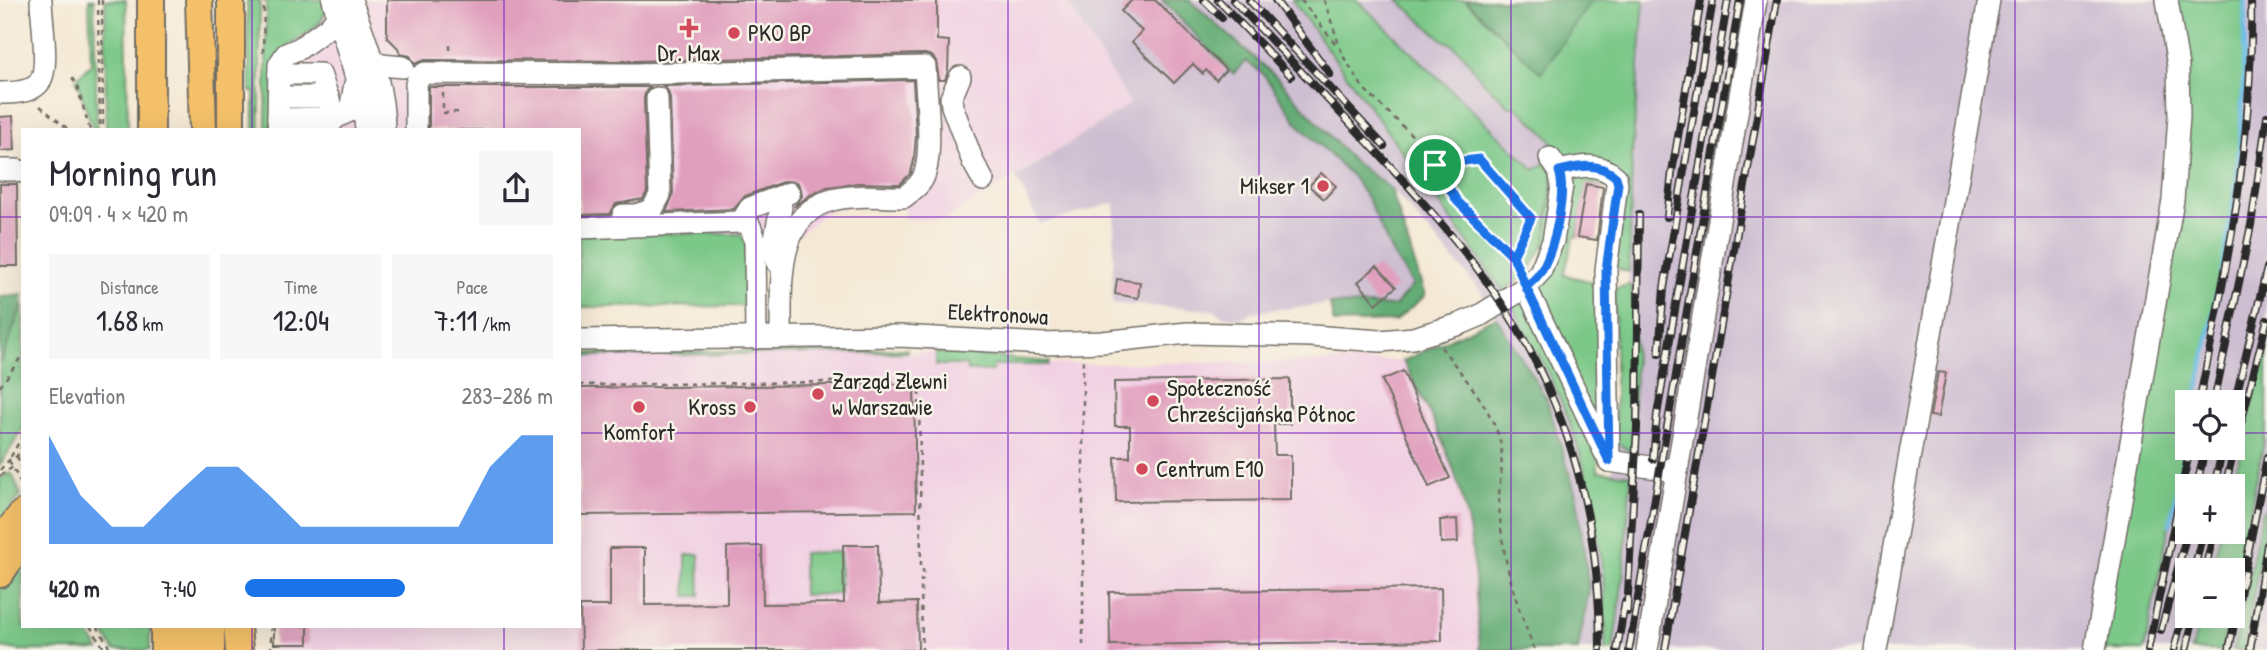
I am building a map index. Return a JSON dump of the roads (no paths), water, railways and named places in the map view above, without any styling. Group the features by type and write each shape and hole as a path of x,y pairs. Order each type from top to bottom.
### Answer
{"highway":[{"path":"0,512 21,509"},
{"path":"0,544 21,518"},
{"path":"182,628 188,650"}],"main road":[{"path":"151,0 151,128"},
{"path":"199,0 203,128"},
{"path":"230,0 231,128"},
{"path":"0,574 21,544"},
{"path":"164,628 164,650"},
{"path":"211,628 211,650"},
{"path":"237,628 239,650"}],"street":[{"path":"0,93 23,91 37,85 43,76 45,63 41,0"},
{"path":"1647,650 1756,0"},
{"path":"1875,650 1989,0"},
{"path":"2095,650 2173,201 2178,157 2178,66 2167,0"},
{"path":"340,5 373,61 384,108 384,128"},
{"path":"340,5 356,78 362,89 366,128"},
{"path":"279,102 279,65 286,54 300,48 330,26 340,5"},
{"path":"373,61 381,65 403,67"},
{"path":"416,128 415,84 419,76 425,73 635,74 925,67 927,165 921,182 904,197 852,197 833,200 808,213 782,243 756,263"},
{"path":"279,102 320,75 329,108"},
{"path":"960,77 951,98 952,106 972,162 983,180"},
{"path":"279,102 350,111 356,78"},
{"path":"581,216 635,215 652,210 660,195 657,98"},
{"path":"1554,165 1601,167 1616,177 1618,184 1606,270 1609,461 1526,287 1540,272 1550,250 1562,187 1554,165"},
{"path":"0,170 21,171"},
{"path":"581,228 741,222 750,208 785,200 781,337"},
{"path":"750,226 755,239 756,338"},
{"name":"Elektronowa","path":"581,340 900,336 1044,344 1102,342 1188,333 1381,341 1422,336 1479,316 1526,287"},
{"path":"1609,461 1677,471"}],"waterway":[{"path":"2198,390 2235,196 2242,104 2245,0"},
{"path":"2170,524 2183,460"}],"railway":[{"path":"1204,0 1222,18"},
{"path":"1218,0 1291,76"},
{"path":"1233,0 1440,223 1489,284 1530,351 1560,418 1588,515 1597,582 1600,650"},
{"path":"1249,0 1384,146"},
{"path":"1275,0 1330,74"},
{"path":"1667,217 1701,0"},
{"path":"1659,354 1664,288 1713,0"},
{"path":"1653,459 1657,415 1728,0"},
{"path":"1629,650 1740,0"},
{"path":"1665,650 1777,0"},
{"path":"2201,390 2237,203 2248,103 2251,0"},
{"path":"2217,390 2251,225 2267,116"},
{"path":"1627,612 1637,429 1639,214"},
{"path":"2238,390 2267,268"},
{"path":"2228,474 2267,320"},
{"path":"2229,650 2267,457"},
{"path":"2148,650 2188,460"},
{"path":"2200,474 2202,460"},
{"path":"2217,474 2220,460"},
{"path":"2161,630 2184,544"},
{"path":"2197,558 2200,544"},
{"path":"2208,558 2211,544"},
{"path":"2250,650 2267,545"},
{"path":"1617,650 1625,602"},
{"path":"2174,650 2180,628"},
{"path":"2186,650 2191,628"}],"place":[{"name":"Dr. Max","path":"689,28"},
{"name":"PKO BP","path":"734,33"},
{"name":"Mikser 1","path":"1323,186"},
{"name":"Zarząd Zlewni w Warszawie","path":"818,394"},
{"name":"Społeczność Chrześcijańska Północ","path":"1153,401"},
{"name":"Komfort","path":"639,407"},
{"name":"Kross","path":"750,407"},
{"name":"Centrum E10","path":"1142,469"}]}
